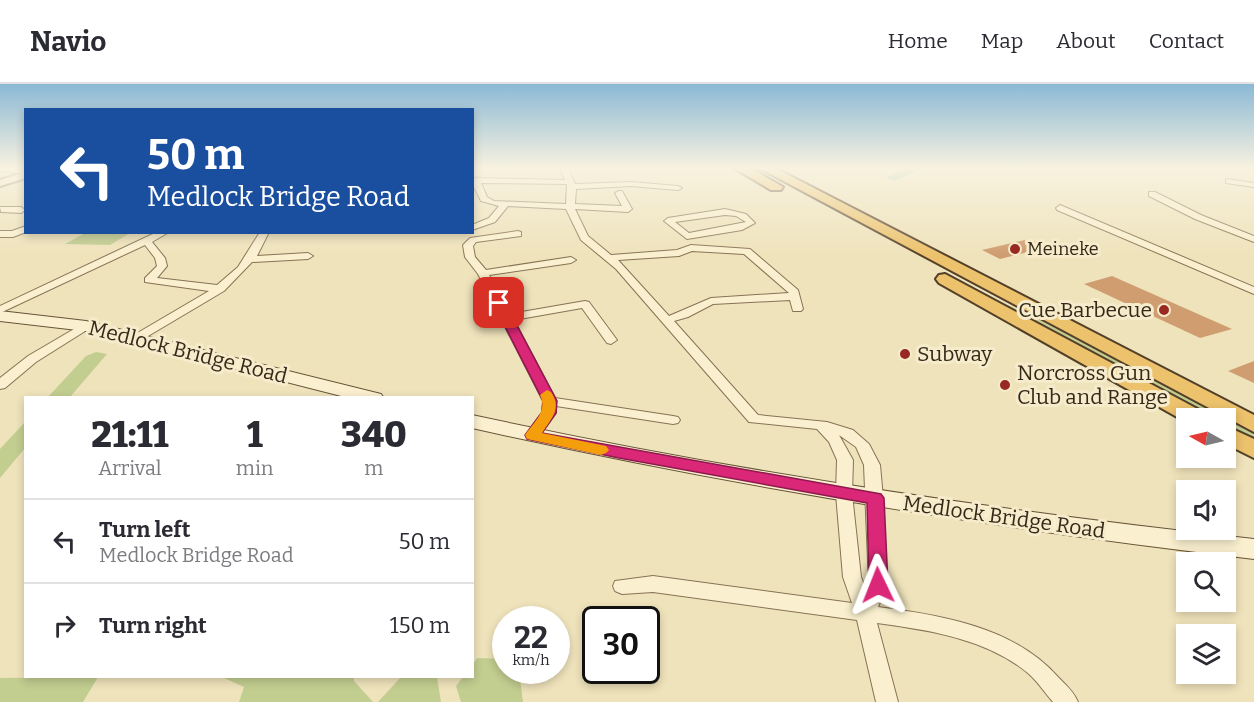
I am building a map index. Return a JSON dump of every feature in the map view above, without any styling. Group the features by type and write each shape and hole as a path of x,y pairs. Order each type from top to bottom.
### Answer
{"highway":[{"path":"793,197 1179,408"},
{"path":"820,197 1254,425"},
{"path":"1236,440 1254,450"}],"main road":[{"name":"Medlock Bridge Road","path":"0,316 86,326 366,396"},
{"name":"Medlock Bridge Road","path":"474,421 532,435 844,494 1096,530 1254,549"}],"street":[{"path":"483,197 505,204 628,209 621,197"},
{"path":"570,197 570,208 584,238 608,258 667,320 754,419 822,425 848,433 862,444 872,465 878,585 865,613"},
{"path":"1157,197 1198,218 1254,239"},
{"path":"474,228 492,220 505,204"},
{"path":"1060,208 1254,291"},
{"path":"0,209 21,210"},
{"path":"687,236 742,227 751,223 748,218 735,212 668,221 671,226 687,236 691,248"},
{"path":"13,234 24,231"},
{"path":"0,234 36,236"},
{"path":"0,310 161,234"},
{"path":"138,338 209,299 249,259 264,234"},
{"path":"518,234 473,240 468,245 470,257 483,273 550,401 549,413 532,435"},
{"path":"146,241 160,258 162,266 149,280 220,289"},
{"path":"608,258 679,253 691,248 747,251 794,292 797,309"},
{"path":"249,259 308,256"},
{"path":"483,273 571,260"},
{"path":"667,320 684,315 711,301 795,296"},
{"path":"507,318 585,304 611,340"},
{"path":"0,385 32,359 86,326"},
{"path":"550,401 673,420"},
{"path":"822,425 835,440 845,460 844,494 852,577 865,613 887,702"},
{"path":"622,586 653,584 908,619 966,632 1012,651 1036,668 1067,702"}],"green space":[{"path":"83,234 128,234 110,245 65,244"},
{"path":"953,279 1081,340 1210,408 1190,408"},
{"path":"96,352 107,354 71,396 49,396 86,356"},
{"path":"1236,422 1254,431 1254,443 1236,433"},
{"path":"24,423 24,449 0,478 0,449"},
{"path":"477,658 492,659 492,684 521,684 523,702 461,702 456,686 462,678 474,678 474,662"},
{"path":"0,678 97,678 83,702 0,702"},
{"path":"224,678 354,678 354,681 373,702 239,702 244,687"},
{"path":"400,678 437,678 441,702 378,702"}],"building":[{"name":"Meineke","path":"1029,239 1048,247 1000,259 982,250"},
{"name":"Cue Barbecue","path":"1112,276 1232,329 1200,338 1084,284"},
{"path":"1254,361 1254,383 1228,371"}],"slow traffic":[{"path":"547,395 550,401 549,413 532,435 601,450"}],"place":[{"name":"Meineke","path":"1015,249"},
{"name":"Cue Barbecue","path":"1164,310"},
{"name":"Subway","path":"905,354"},
{"name":"Norcross Gun Club and Range","path":"1005,385"}],"route":[{"path":"499,303 550,401 549,413 532,435 619,453 875,498 878,585"}]}
